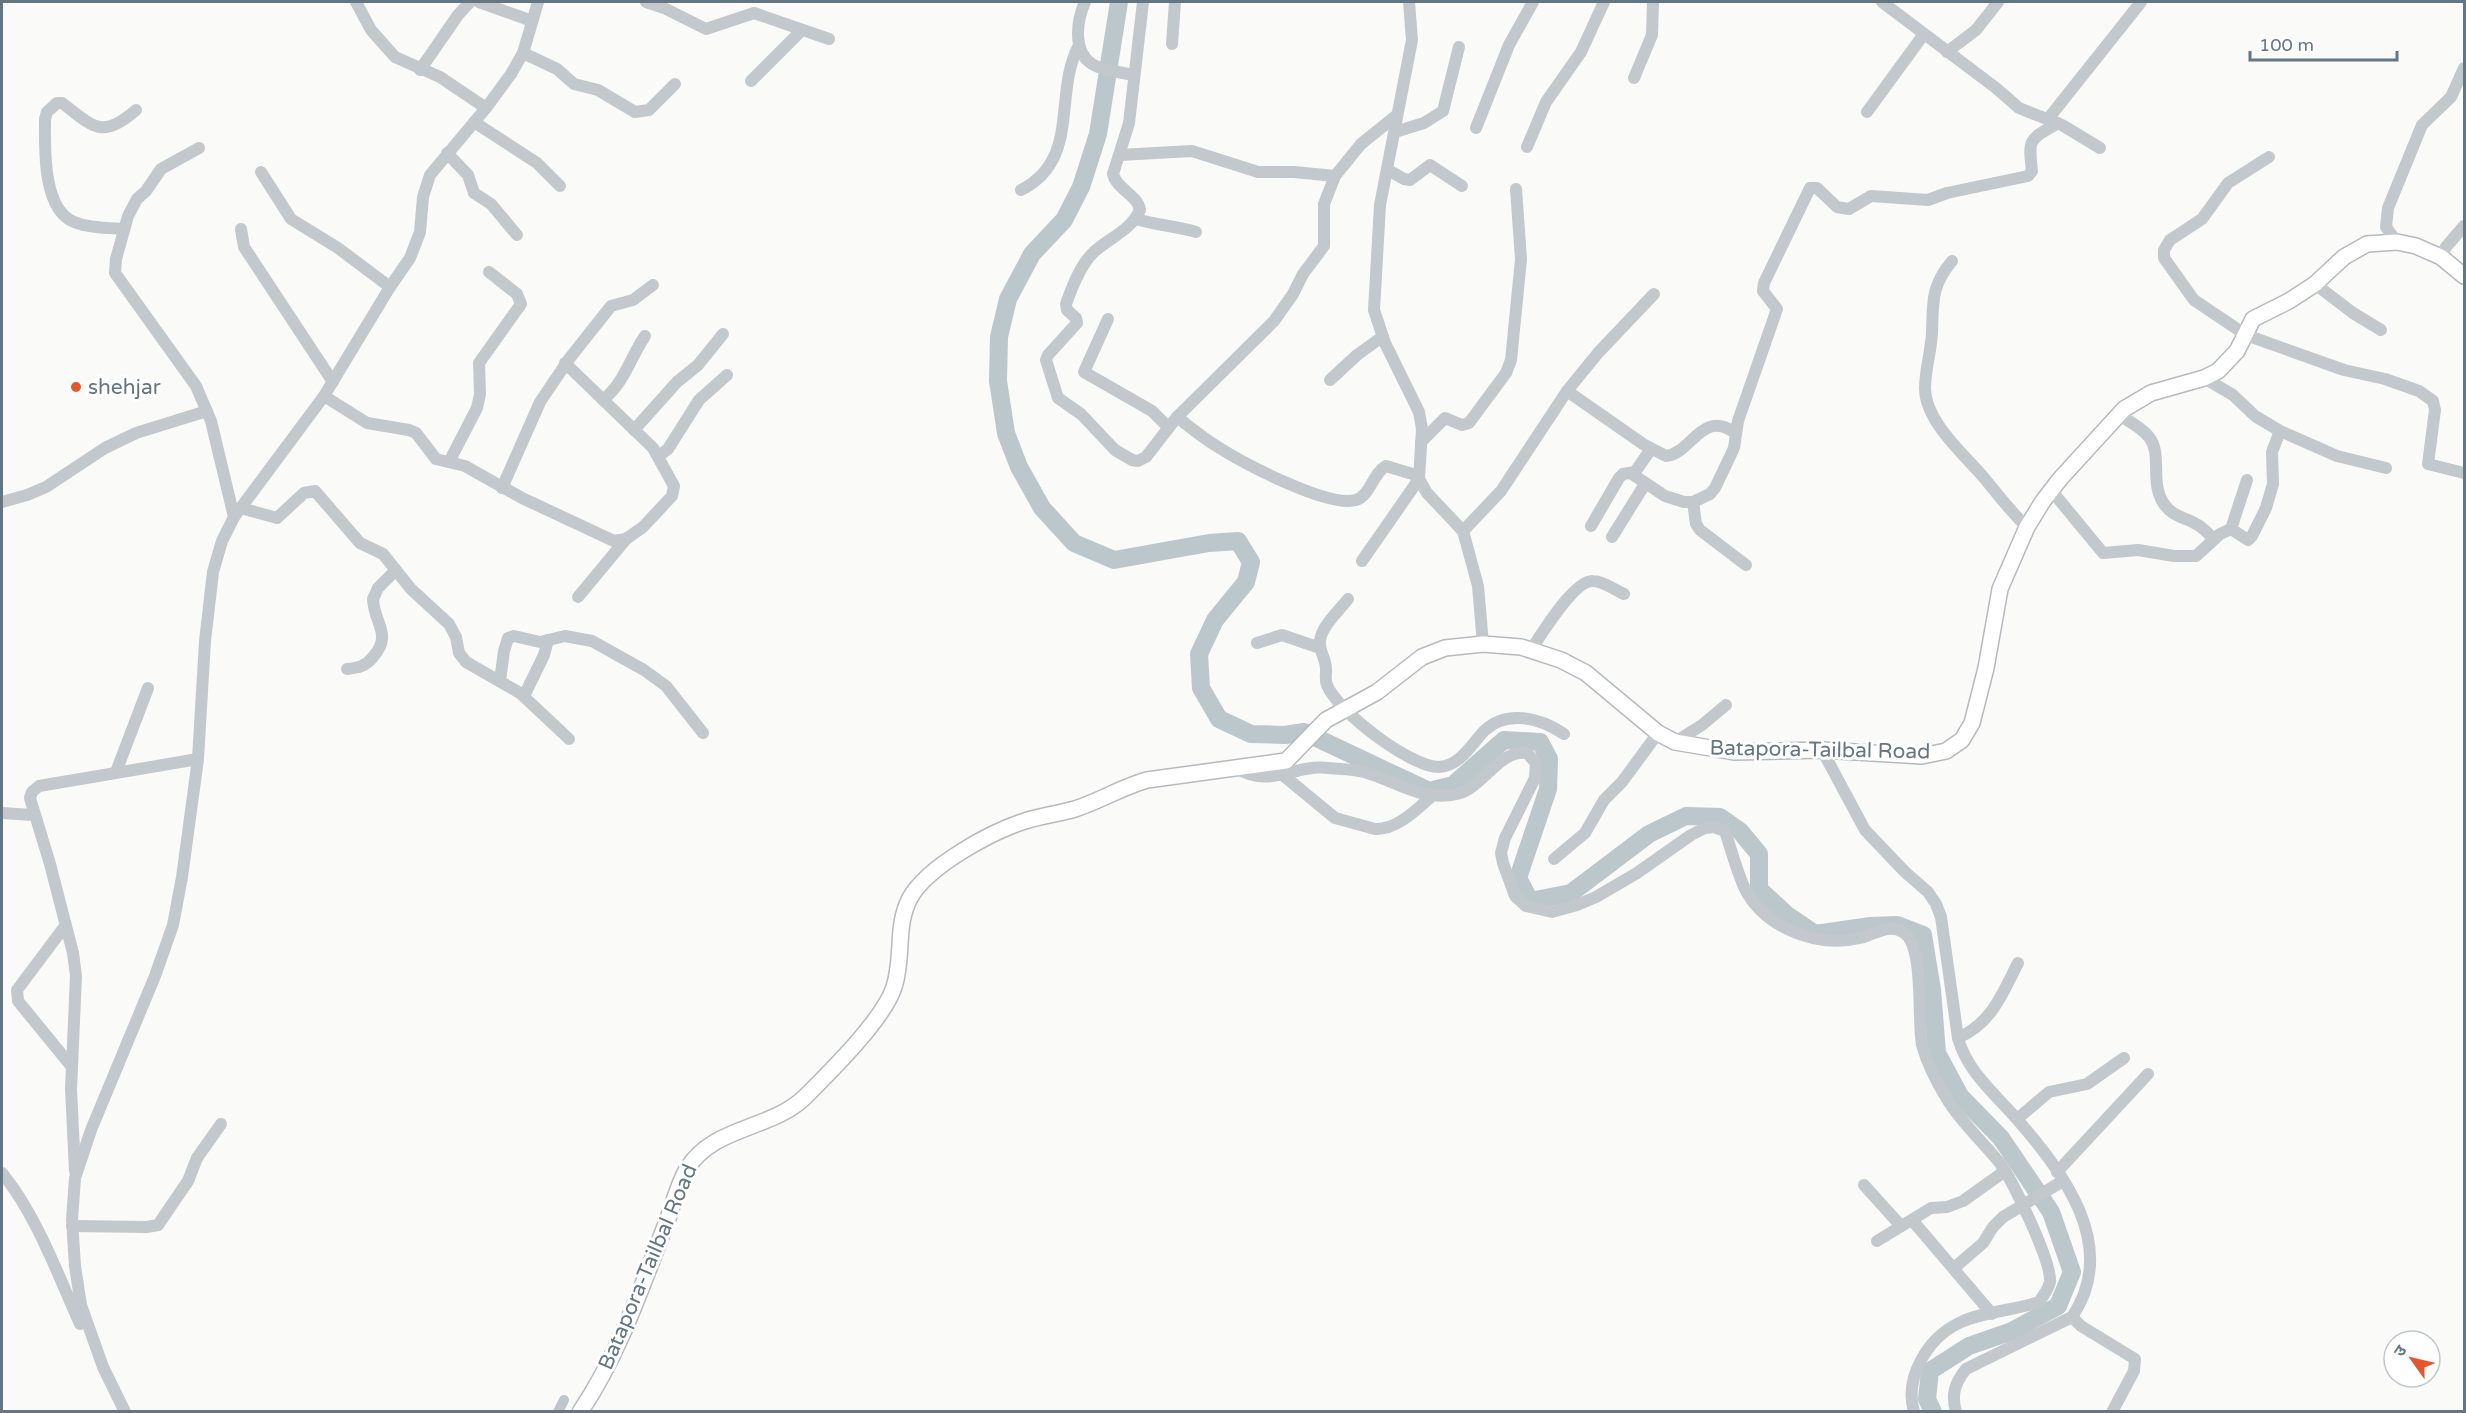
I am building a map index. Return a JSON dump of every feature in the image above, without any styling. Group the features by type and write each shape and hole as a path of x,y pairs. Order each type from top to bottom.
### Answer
{"main road":[{"name":"Batapora-Tailbal Road","path":"580,1412 614,1353 686,1171 705,1147 784,1111 803,1099 868,1028 887,1002 894,987 902,917 912,895 921,883 958,854 1020,822 1074,809 1129,785 1147,780 1286,761 1326,720 1377,692 1408,667 1432,652 1445,648 1483,644 1531,650 1561,660 1586,673 1658,732 1675,742 1734,752 1822,750 1922,756 1946,751 1962,740 1976,713 2000,589 2027,527 2051,490 2119,415 2137,399 2204,378 2218,371 2228,363 2246,335 2249,326 2258,315 2289,301 2315,284 2344,257 2367,244 2397,242 2416,246 2441,257 2464,276"}],"street":[{"path":"356,2 370,30 395,57 440,77 486,108"},
{"path":"420,70 458,15 470,2"},
{"path":"479,2 532,21"},
{"path":"75,1178 91,1130 155,976 173,925 198,759 205,641 213,572 222,541 238,512 324,396 417,246 425,186 430,175 511,74 523,53 538,2"},
{"path":"646,2 664,8 706,29 754,13 829,39"},
{"path":"1085,2 1077,37 1087,60 1098,67 1134,75"},
{"path":"1143,2 1129,123 1113,170 1114,178 1140,206 1136,219 1096,251 1084,265 1066,304 1067,310 1076,318 1077,323 1046,360 1058,398 1081,414 1122,455 1135,461 1142,460 1177,417 1274,321 1326,242 1322,220 1324,204 1335,176 1361,144 1397,115"},
{"path":"1172,44 1175,2"},
{"path":"1409,2 1412,40 1380,206 1374,310 1382,337 1419,412 1422,429 1419,477 1427,493 1463,531 1478,586 1483,644"},
{"path":"1476,128 1509,45 1533,2"},
{"path":"1527,147 1546,102 1581,52 1604,2"},
{"path":"1634,78 1652,35 1653,2"},
{"path":"1884,2 2019,108 2053,121 2100,147"},
{"path":"1947,52 1976,30 1998,2"},
{"path":"1591,526 1623,474 1632,474 1674,500 1693,502 1710,494 1715,488 1734,448 1734,432 1776,309 1763,291 1764,283 1810,188 1817,188 1837,207 1849,209 1871,196 1928,200 1953,192 2028,176 2032,171 2030,145 2053,121 2141,2"},
{"path":"751,81 802,30"},
{"path":"1867,112 1924,34"},
{"path":"1021,190 1032,185 1045,170 1060,144 1070,66 1079,45"},
{"path":"1395,132 1424,123 1443,111 1459,47"},
{"path":"523,53 557,69 574,84 593,87 635,112 649,110 675,84"},
{"path":"2397,242 2386,227 2388,208 2422,125 2451,97 2464,68"},
{"path":"124,230 94,227 73,222 64,216 46,177 45,119 52,106 57,103 62,103 87,123 97,127 119,123 136,110"},
{"path":"474,122 537,163 560,186"},
{"path":"199,148 161,169 131,208 116,259 115,273 196,386 207,411 238,512"},
{"path":"1120,155 1192,151 1258,172 1294,171 1335,176"},
{"path":"447,153 468,175 474,193 491,204 517,235"},
{"path":"2269,158 2228,183 2202,219 2173,237 2163,254 2194,300 2246,335 2344,370 2385,379 2427,396 2433,401 2435,410 2428,464 2464,473"},
{"path":"1388,170 1410,180 1430,165 1462,186"},
{"path":"261,172 291,219 338,248 390,287"},
{"path":"1421,442 1445,418 1462,425 1469,423 1510,366 1520,288 1521,259 1515,189"},
{"path":"1136,219 1159,226 1175,225 1196,232"},
{"path":"2441,257 2446,247 2464,226"},
{"path":"241,229 244,248 333,382"},
{"path":"1952,261 1939,278 1932,299 1932,335 1925,389 1928,404 1933,416 1946,434 1986,479 2006,508 2027,527"},
{"path":"449,462 477,408 480,394 479,363 521,304 517,294 489,272"},
{"path":"2315,284 2353,313 2381,330"},
{"path":"502,488 540,402 566,363 611,306 633,300 653,285"},
{"path":"1463,531 1501,492 1567,391 1604,345 1654,294"},
{"path":"1108,319 1084,372 1152,411 1168,427"},
{"path":"634,430 677,382 698,364 723,334"},
{"path":"603,400 619,384 645,336"},
{"path":"1330,380 1357,355 1382,337"},
{"path":"324,396 367,423 416,433 422,438 431,455 439,460 465,466 502,488 608,540 619,541 643,527 675,492 674,486 659,456 566,363"},
{"path":"659,456 672,443 699,400 727,375"},
{"path":"2204,378 2234,395 2255,416 2280,431 2337,456 2386,468"},
{"path":"1567,391 1651,449 1670,456 1698,433 1714,426 1722,426 1734,432"},
{"path":"2,501 27,495 46,487 105,448 136,433 207,411"},
{"path":"2119,415 2142,430 2151,440 2154,448 2156,488 2166,507 2172,513 2195,523 2214,539"},
{"path":"1177,417 1209,442 1230,454 1311,493 1334,499 1356,500 1362,496 1376,474 1386,466 1419,477"},
{"path":"2231,529 2248,540 2266,508 2273,484 2272,452 2280,431"},
{"path":"1632,474 1651,449"},
{"path":"1362,561 1419,477"},
{"path":"2051,490 2103,553 2138,550 2174,556 2196,556 2214,539 2231,529 2247,480"},
{"path":"1612,537 1645,484"},
{"path":"238,512 278,518 308,491 315,491 360,543 383,554 411,589 449,624 453,629 462,659 524,696 569,739"},
{"path":"1693,502 1696,524 1700,530 1746,565"},
{"path":"578,597 627,538"},
{"path":"347,669 365,665 381,645 383,634 373,599 378,588 396,570"},
{"path":"1531,650 1556,614 1586,583 1595,581 1624,594"},
{"path":"1348,599 1321,636 1320,648 1326,660 1327,686 1344,709 1403,754 1440,767 1451,763 1472,747 1496,722 1510,718 1536,720 1551,725 1564,734"},
{"path":"1257,643 1282,635 1320,648"},
{"path":"501,681 504,651 508,638 514,636 540,642 565,636 584,638 644,670 666,686 703,733"},
{"path":"524,696 548,640"},
{"path":"116,772 148,688"},
{"path":"1675,742 1702,725 1726,705"},
{"path":"1554,860 1585,833 1604,800 1622,782 1658,732"},
{"path":"1822,750 1865,830 1905,872 1928,892 1936,904 1941,917 1962,1053 1970,1066 2018,1119 2058,1180 2079,1205 2085,1222 2090,1258 2081,1305 2072,1317 1966,1369 1959,1378 1953,1393 1956,1412"},
{"path":"1234,767 1252,776 1284,776 1321,768 1362,772 1405,789 1432,796 1457,794 1469,789 1514,754 1527,753 1533,757 1537,770 1535,778 1505,838 1501,853 1515,896 1526,906 1552,912 1596,897 1637,873 1691,835 1705,828 1714,827 1725,831 1745,889 1776,923 1792,932 1843,942 1866,937 1885,929 1901,930 1909,936 1918,961 1919,1026 1923,1047 1930,1065 1956,1112 2005,1171 2027,1203 2048,1266 2049,1284 2039,1302 1959,1323 1934,1344 1923,1356 1914,1376 1914,1412"},
{"path":"103,1367 81,1305 72,1226 75,1178 72,1067 76,976 50,864 33,815 30,798 32,792 39,786 198,759"},
{"path":"1284,776 1335,818 1382,830 1398,822 1432,796"},
{"path":"2,813 33,815"},
{"path":"66,926 17,990 16,995 18,1001 72,1067"},
{"path":"1958,1038 1978,1028 1987,1019 2018,963"},
{"path":"2018,1119 2049,1092 2086,1084 2124,1058"},
{"path":"1954,1268 1983,1243 1997,1222 2058,1180 2148,1074"},
{"path":"72,1226 147,1227 158,1225 188,1181 197,1158 221,1124"},
{"path":"1877,1241 1935,1207 1947,1207 1963,1201 2005,1171"},
{"path":"2,1173 27,1213 91,1348 125,1412"},
{"path":"1864,1185 1954,1268 1992,1314"},
{"path":"2072,1317 2081,1326 2135,1359 2134,1371 2112,1412"}],"waterway":[{"path":"1119,2 1098,134 1081,187 1064,220 1032,254 1008,299 999,337 998,381 1006,433 1019,467 1042,508 1074,543 1114,560 1209,543 1238,541 1251,562 1246,582 1215,620 1199,654 1201,688 1219,719 1251,734 1285,735 1304,732 1429,791 1453,785 1504,740 1540,742 1549,759 1548,789 1518,878 1530,901 1571,893 1649,834 1686,816 1720,817 1740,831 1759,854 1759,889 1787,915 1815,934 1871,926 1897,925 1923,935 1932,990 1937,1053 1960,1096 2001,1138 2051,1212 2072,1272 2058,1306 2012,1331 1969,1346 1930,1371 1927,1399 1933,1412"},
{"path":"558,1412 564,1400"}],"place":[{"name":"shehjar","path":"76,387"}]}
